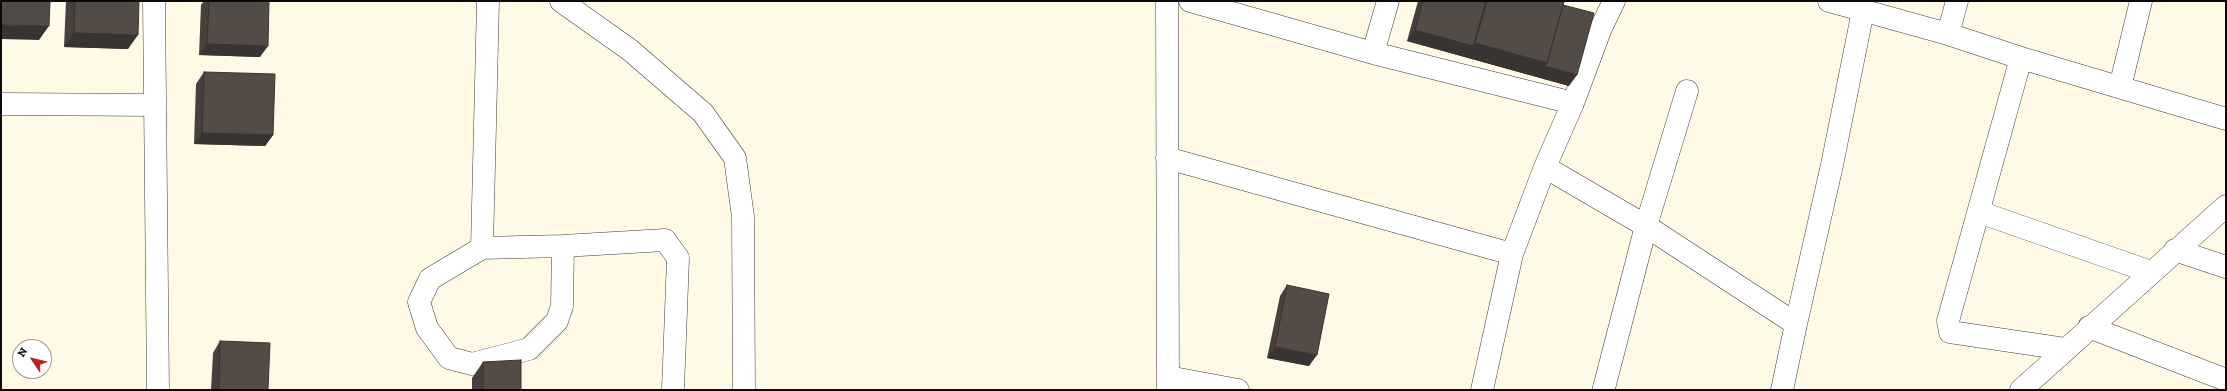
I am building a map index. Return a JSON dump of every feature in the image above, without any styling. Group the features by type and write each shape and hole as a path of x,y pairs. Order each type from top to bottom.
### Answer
{"street":[{"path":"154,1 158,390"},
{"path":"482,248 488,1"},
{"path":"561,1 630,50 703,113 734,158 743,217 744,390"},
{"path":"1167,1 1168,384 1238,390"},
{"path":"1190,1 1373,53 1573,103"},
{"path":"1373,53 1388,1"},
{"path":"1482,390 1512,254 1545,167 1573,103 1601,28 1614,1"},
{"path":"1829,1 1948,34 2021,58 2226,119"},
{"path":"1948,34 1957,1"},
{"path":"2120,87 2141,1"},
{"path":"1782,390 1832,165 1863,11"},
{"path":"2021,58 1948,321 1950,332 2065,349"},
{"path":"1604,388 1646,226 1687,91"},
{"path":"1,104 155,105"},
{"path":"1167,158 1512,254"},
{"path":"1545,167 1646,226 1796,324"},
{"path":"2021,390 2089,327 2226,206"},
{"path":"1979,212 2151,272"},
{"path":"563,246 562,306 557,321 529,349 472,364 449,358 427,328 419,302 430,279 482,248 563,246 665,240 678,258 672,390"},
{"path":"2175,250 2226,267"},
{"path":"2089,327 2226,380"}],"building":[{"path":"1,1 50,1 49,26 1,25"},
{"path":"75,1 139,1 138,35 74,33"},
{"path":"209,1 269,1 268,46 207,44"},
{"path":"1423,1 1486,1 1473,46 1415,30"},
{"path":"1487,1 1564,2 1547,63 1475,43"},
{"path":"1563,5 1594,13 1577,75 1545,66"},
{"path":"204,72 275,74 273,135 202,133"},
{"path":"1287,285 1329,294 1317,355 1275,347"},
{"path":"220,341 270,343 268,390 219,390"},
{"path":"521,360 521,390 483,390 483,362"}]}
